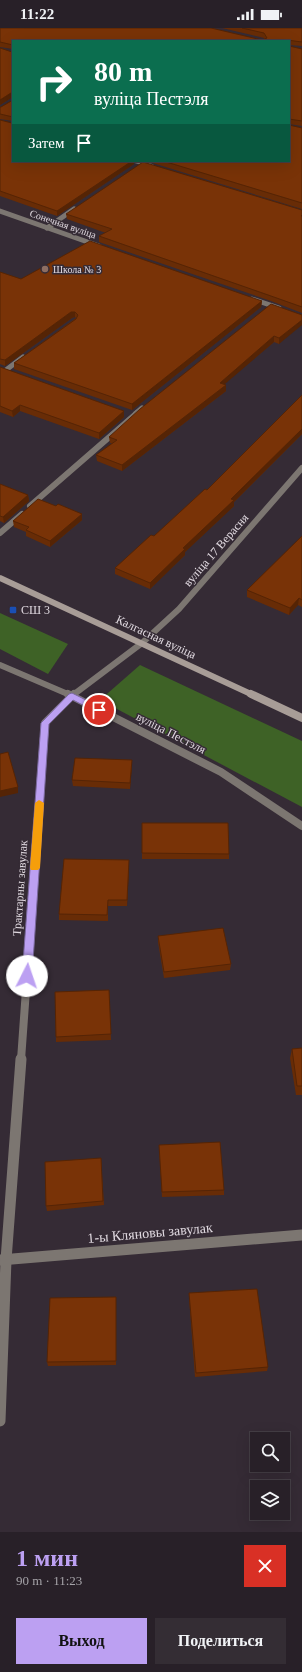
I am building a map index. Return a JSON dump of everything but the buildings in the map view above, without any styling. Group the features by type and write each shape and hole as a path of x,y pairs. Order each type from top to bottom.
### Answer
{"street":[{"path":"139,162 158,168"},
{"path":"137,168 143,163"},
{"path":"48,228 79,206"},
{"name":"Сонечная вуліца","path":"0,211 107,248"},
{"path":"248,297 283,310"},
{"path":"264,310 270,305"},
{"path":"3,369 30,352"},
{"path":"3,369 13,372"},
{"path":"0,533 146,405"},
{"path":"126,412 133,415"},
{"name":"вуліца 17 Верасня","path":"142,643 179,609 302,468"},
{"name":"Калгасная вуліца","path":"0,578 302,718"},
{"name":"Трактарны завулак","path":"0,1421 3,1260 45,723 72,696 142,643"},
{"name":"вуліца Пестэля","path":"0,664 72,696 221,772 302,826"},
{"name":"1-ы Кляновы завулак","path":"3,1260 302,1235"}],"green space":[{"path":"0,613 68,644 48,674 0,649"},
{"path":"140,665 302,741 302,807 100,700"}],"slow traffic":[{"path":"35,868 39,803"}],"place":[{"name":"Школа № 3","path":"45,269"},
{"name":"СШ 3","path":"13,610"}],"route":[{"path":"27,976 45,723 72,696 99,710"}]}
